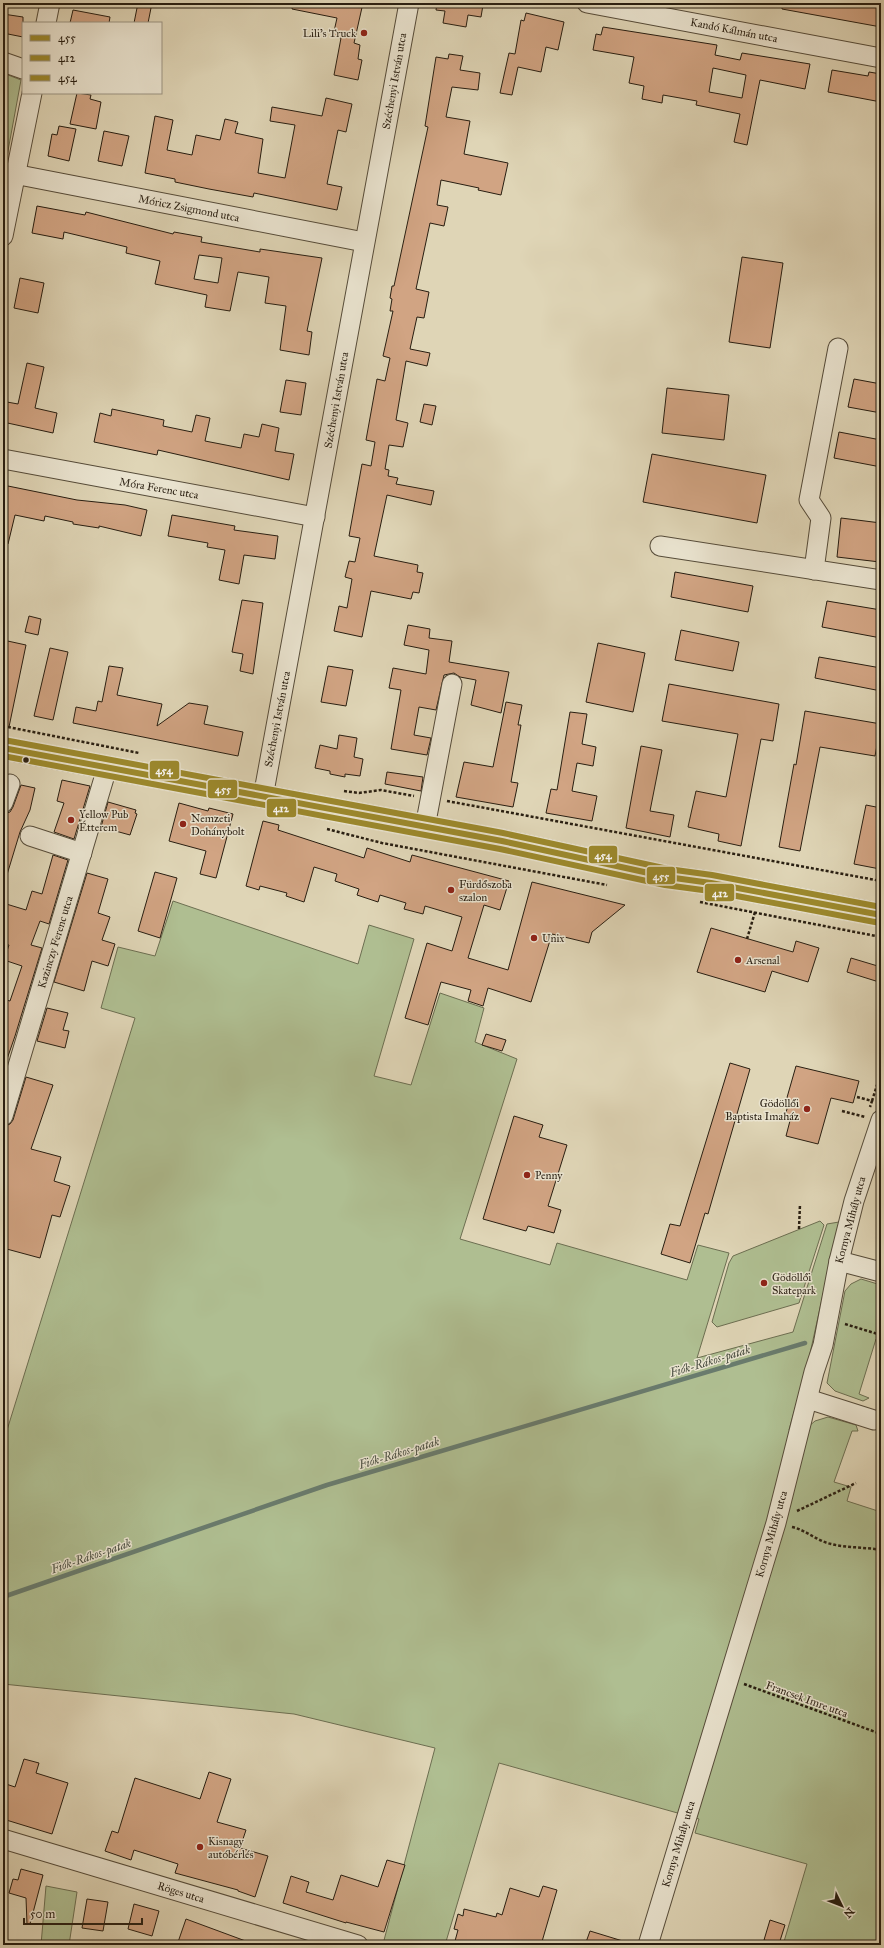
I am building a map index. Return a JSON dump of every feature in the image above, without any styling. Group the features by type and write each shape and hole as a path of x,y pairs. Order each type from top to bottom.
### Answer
{"main road":[{"path":"3,748 502,841 667,877 710,883 881,915"}],"street":[{"path":"46,22 50,3"},
{"name":"Széchenyi István utca","path":"263,797 408,3"},
{"name":"Kandó Kálmán utca","path":"587,3 881,58"},
{"path":"3,62 22,69"},
{"path":"3,236 14,174 32,94"},
{"name":"Móricz Zsigmond utca","path":"14,174 364,242"},
{"path":"814,570 821,518 809,500 838,348"},
{"name":"Móra Ferenc utca","path":"3,460 315,517"},
{"path":"660,546 881,580"},
{"path":"425,827 452,684"},
{"name":"Kazinczy Ferenc utca","path":"3,1116 107,768"},
{"path":"3,803 10,784"},
{"path":"30,836 82,853"},
{"name":"Kornya Mihály utca","path":"648,1945 728,1679 784,1518 808,1398 814,1372 823,1345 839,1261 874,1118"},
{"path":"839,1261 881,1272"},
{"path":"808,1398 874,1420"},
{"name":"Röges utca","path":"3,1839 322,1940 358,1945"}],"path":[{"path":"324,828 390,844 609,885"},
{"path":"694,901 881,937"},
{"path":"747,939 755,912"},
{"path":"872,1101 878,1082 881,1080"},
{"path":"842,1111 874,1118"},
{"path":"799,1229 800,1204"},
{"path":"841,1330 842,1323 881,1335"},
{"path":"784,1518 856,1483"},
{"path":"784,1518 811,1536 832,1544 881,1550"},
{"name":"Francsek Imre utca","path":"728,1679 881,1734"}],"green space":[{"path":"3,73 21,80 3,178"},
{"path":"173,901 358,964 369,925 414,939 374,1076 411,1085 440,993 484,1008 475,1042 517,1059 460,1239 550,1265 557,1243 687,1280 698,1245 729,1253 697,1358 793,1332 827,1224 839,1222 809,1358 789,1430 808,1427 815,1421 828,1417 856,1425 858,1431 852,1431 834,1482 851,1487 847,1501 881,1512 881,1945 783,1945 807,1864 695,1833 699,1819 499,1763 445,1945 383,1944 435,1748 294,1714 3,1684 3,1443 135,1018 101,1008 118,947 155,956"},
{"name":"Gödöllői Skatepark","path":"820,1221 824,1225 799,1303 717,1327 712,1322 729,1263 733,1256"},
{"path":"861,1279 881,1285 881,1340 876,1339 859,1394 869,1398 863,1401 835,1391 827,1383 845,1291 851,1284"},
{"path":"46,1886 77,1892 69,1945 41,1945"}],"building":[{"path":"138,3 152,3 148,22 134,22"},
{"path":"293,3 363,3 354,43 360,45 358,59 362,60 358,80 334,75 341,38 333,36 337,18 292,9"},
{"path":"437,3 483,5 481,17 468,15 466,27 443,23 445,11 436,10"},
{"path":"782,3 881,3 881,27 782,9"},
{"path":"73,10 110,17 109,22 70,22"},
{"path":"526,13 564,22 558,50 546,47 541,72 518,67 512,95 500,93 509,53 515,54 521,20 524,21"},
{"path":"3,14 23,17 22,37 3,33"},
{"path":"603,27 717,45 715,55 740,60 742,53 810,64 805,89 760,80 747,145 734,142 740,114 696,105 697,101 663,95 662,103 642,99 644,86 629,83 634,57 593,50 596,34 601,35","holes":["713,68 746,75 742,98 709,92"]},
{"path":"449,54 463,56 460,70 480,73 478,90 452,87 446,117 470,121 464,154 508,163 501,195 478,190 479,188 441,180 437,205 448,207 444,226 430,223 416,289 429,292 424,318 417,317 410,349 430,353 427,366 406,361 396,420 408,423 403,447 389,445 385,469 389,470 388,476 398,478 396,484 434,491 431,505 387,495 374,556 418,565 417,572 423,573 419,593 413,592 411,599 371,591 362,637 334,631 339,606 347,608 352,579 345,577 349,561 355,562 360,538 349,536 362,464 371,466 375,442 366,440 377,379 385,381 390,358 383,356 393,311 390,311 392,299 390,298 392,286 394,286 428,127 425,126 436,57 448,59"},
{"path":"832,70 868,76 869,72 881,74 881,102 828,92"},
{"path":"77,94 91,95 90,99 101,102 96,129 70,124"},
{"path":"326,98 352,104 346,132 338,130 327,184 342,187 337,210 254,193 253,197 209,189 175,182 175,179 145,173 155,116 173,120 167,150 192,155 196,135 220,140 225,119 238,122 235,133 263,139 258,173 285,178 295,125 270,121 272,107 322,116"},
{"path":"59,126 76,129 69,161 48,156 52,134 57,135"},
{"path":"104,131 129,136 122,166 98,161"},
{"path":"37,206 85,215 86,212 173,234 174,232 202,237 201,242 260,252 260,249 322,258 307,331 312,332 309,355 280,350 286,306 265,303 269,277 238,272 230,311 205,307 207,295 155,284 160,261 126,253 127,247 64,232 63,239 32,233","holes":["199,255 222,258 218,283 194,279"]},
{"path":"742,257 783,263 770,348 729,342"},
{"path":"20,278 44,283 38,313 14,308"},
{"path":"27,363 44,367 35,408 57,413 53,433 3,422 7,402 18,404"},
{"path":"854,379 881,384 881,413 848,407"},
{"path":"286,380 306,383 301,415 280,412"},
{"path":"667,388 729,395 724,440 662,433"},
{"path":"424,404 436,406 432,425 420,422"},
{"path":"112,409 164,420 163,426 192,432 196,415 210,418 205,441 241,448 244,434 259,437 262,424 279,428 275,451 294,454 289,480 158,450 157,455 94,442 100,413 111,416"},
{"path":"839,432 881,440 881,467 834,458"},
{"path":"652,454 766,475 757,523 643,502"},
{"path":"3,485 77,500 125,505 147,510 141,536 99,526 99,528 73,524 73,522 45,516 44,521 15,515 8,544 3,543"},
{"path":"172,515 235,526 234,530 278,536 275,559 244,555 239,584 219,580 225,550 207,547 208,543 168,536"},
{"path":"841,518 881,523 880,562 837,557"},
{"path":"675,572 753,586 748,612 671,597"},
{"path":"242,600 263,603 253,674 240,671 243,654 232,652"},
{"path":"827,601 881,610 881,638 822,627"},
{"path":"29,616 41,619 38,635 25,632"},
{"path":"408,625 430,629 429,638 452,641 449,662 509,672 501,713 471,705 476,680 460,677 454,673 444,675 436,710 419,707 414,735 431,738 427,755 391,749 401,690 389,688 393,668 426,674 429,650 404,645"},
{"path":"681,630 739,642 733,671 675,660"},
{"path":"3,640 26,645 9,727 3,727"},
{"path":"598,643 645,653 633,712 586,702"},
{"path":"50,648 68,652 53,720 34,716"},
{"path":"819,657 881,668 881,691 815,678"},
{"path":"109,666 123,668 117,695 162,704 157,726 189,703 208,706 204,724 243,732 238,756 73,723 76,707 96,711 98,701 102,702"},
{"path":"328,666 353,670 346,706 321,702"},
{"path":"669,684 779,704 773,741 761,739 741,846 718,841 719,834 688,827 696,791 726,797 738,734 662,721"},
{"path":"506,702 522,705 518,725 521,725 511,782 518,783 513,807 456,797 464,762 493,767"},
{"path":"805,711 881,724 875,756 820,747 800,851 779,847 794,764 796,765"},
{"path":"570,712 587,714 582,744 596,747 593,766 577,763 572,791 597,796 592,821 546,813 551,789 557,790"},
{"path":"339,735 357,738 354,757 363,759 360,776 345,774 345,777 330,774 330,771 315,768 320,745 337,749"},
{"path":"641,746 662,750 650,811 674,815 670,837 626,828"},
{"path":"387,772 423,777 421,791 385,784"},
{"name":"Yellow Pub Étterem","path":"62,780 90,786 74,839 54,832 64,803 57,801"},
{"path":"21,785 35,788 30,810 20,832 6,878 3,877 3,814 10,812"},
{"path":"108,802 136,810 135,813 137,814 130,835 101,827"},
{"path":"179,803 208,811 209,808 233,814 216,878 200,874 206,851 169,841"},
{"path":"866,805 881,808 880,869 854,864"},
{"path":"263,821 279,825 278,830 364,858 367,848 410,862 412,855 509,881 500,910 484,905 468,958 508,970 532,882 625,905 592,932 589,943 552,934 531,1002 488,988 483,1006 468,1001 471,990 441,982 428,1025 405,1018 427,943 452,951 462,917 425,906 423,914 404,909 406,903 380,895 378,902 357,895 359,889 335,881 337,874 314,867 304,902 286,896 287,893 260,886 259,890 246,886"},
{"path":"53,855 68,860 49,924 40,921 31,945 42,948 15,1036 6,1062 3,1062 3,999 10,1001 22,966 4,960 9,945 3,944 3,903 26,910 32,891 42,894"},
{"path":"155,872 177,878 160,938 138,931"},
{"path":"87,873 108,879 98,913 110,917 102,940 115,944 108,966 92,961 84,991 54,982"},
{"name":"Arsenal","path":"711,928 793,952 796,941 819,948 808,982 772,971 765,992 697,972"},
{"path":"851,958 881,967 879,982 847,972"},
{"path":"47,1008 68,1013 63,1030 69,1031 65,1048 37,1041"},
{"path":"486,1034 506,1040 502,1051 482,1045"},
{"path":"730,1063 750,1069 708,1214 705,1213 690,1263 661,1254 670,1224 680,1226"},
{"name":"Gödöllői Baptista Imaház","path":"796,1066 859,1081 853,1103 831,1098 818,1144 786,1136 791,1117 785,1116 789,1102 786,1101"},
{"path":"26,1077 53,1085 31,1149 61,1157 54,1181 70,1186 60,1217 52,1215 40,1258 3,1248 3,1127 10,1124 13,1120"},
{"name":"Penny","path":"514,1116 543,1125 539,1137 567,1145 548,1206 561,1210 554,1233 528,1226 526,1231 483,1219"},
{"path":"24,1759 39,1763 36,1773 68,1783 52,1834 3,1819 3,1783 15,1787"},
{"path":"209,1772 231,1779 217,1822 246,1830 240,1848 268,1856 255,1897 238,1890 175,1873 178,1864 134,1850 131,1860 105,1851 112,1831 118,1833 135,1778 200,1799"},
{"path":"387,1860 405,1865 384,1932 346,1923 283,1903 291,1876 309,1882 306,1892 333,1900 341,1875 378,1887"},
{"path":"21,1869 43,1875 30,1924 27,1924 26,1898 9,1893 13,1879 18,1880"},
{"path":"543,1886 557,1890 541,1945 469,1945 455,1941 458,1930 454,1929 458,1914 463,1916 464,1909 496,1917 497,1913 502,1915 510,1888 539,1897"},
{"path":"87,1899 108,1902 103,1931 82,1928"},
{"path":"134,1904 159,1911 152,1936 128,1929"},
{"path":"186,1919 251,1943 251,1945 177,1945"},
{"path":"770,1920 785,1925 779,1944 764,1940"},
{"path":"590,1931 626,1942 625,1945 585,1945"}],"waterway":[{"name":"Fiók-Rákos-patak","path":"3,1597 327,1485 805,1343"}],"transit line":[{"name":"454","path":"4,740 503,833 668,869 712,875 881,907"},
{"name":"455","path":"3,748 502,841 667,877 711,883 881,915"},
{"name":"412","path":"3,756 500,849 665,885 710,891 880,923"}],"place":[{"name":"Lili's Truck","path":"364,33"},
{"name":"Yellow Pub Étterem","path":"71,820"},
{"name":"Nemzeti Dohánybolt","path":"183,824"},
{"name":"Fürdőszoba szalon","path":"451,890"},
{"name":"Unix","path":"534,938"},
{"name":"Arsenal","path":"738,960"},
{"name":"Gödöllői Baptista Imaház","path":"807,1109"},
{"name":"Penny","path":"527,1175"},
{"name":"Gödöllői Skatepark","path":"764,1283"},
{"name":"Kisnagy autóbérlés","path":"200,1847"}]}
